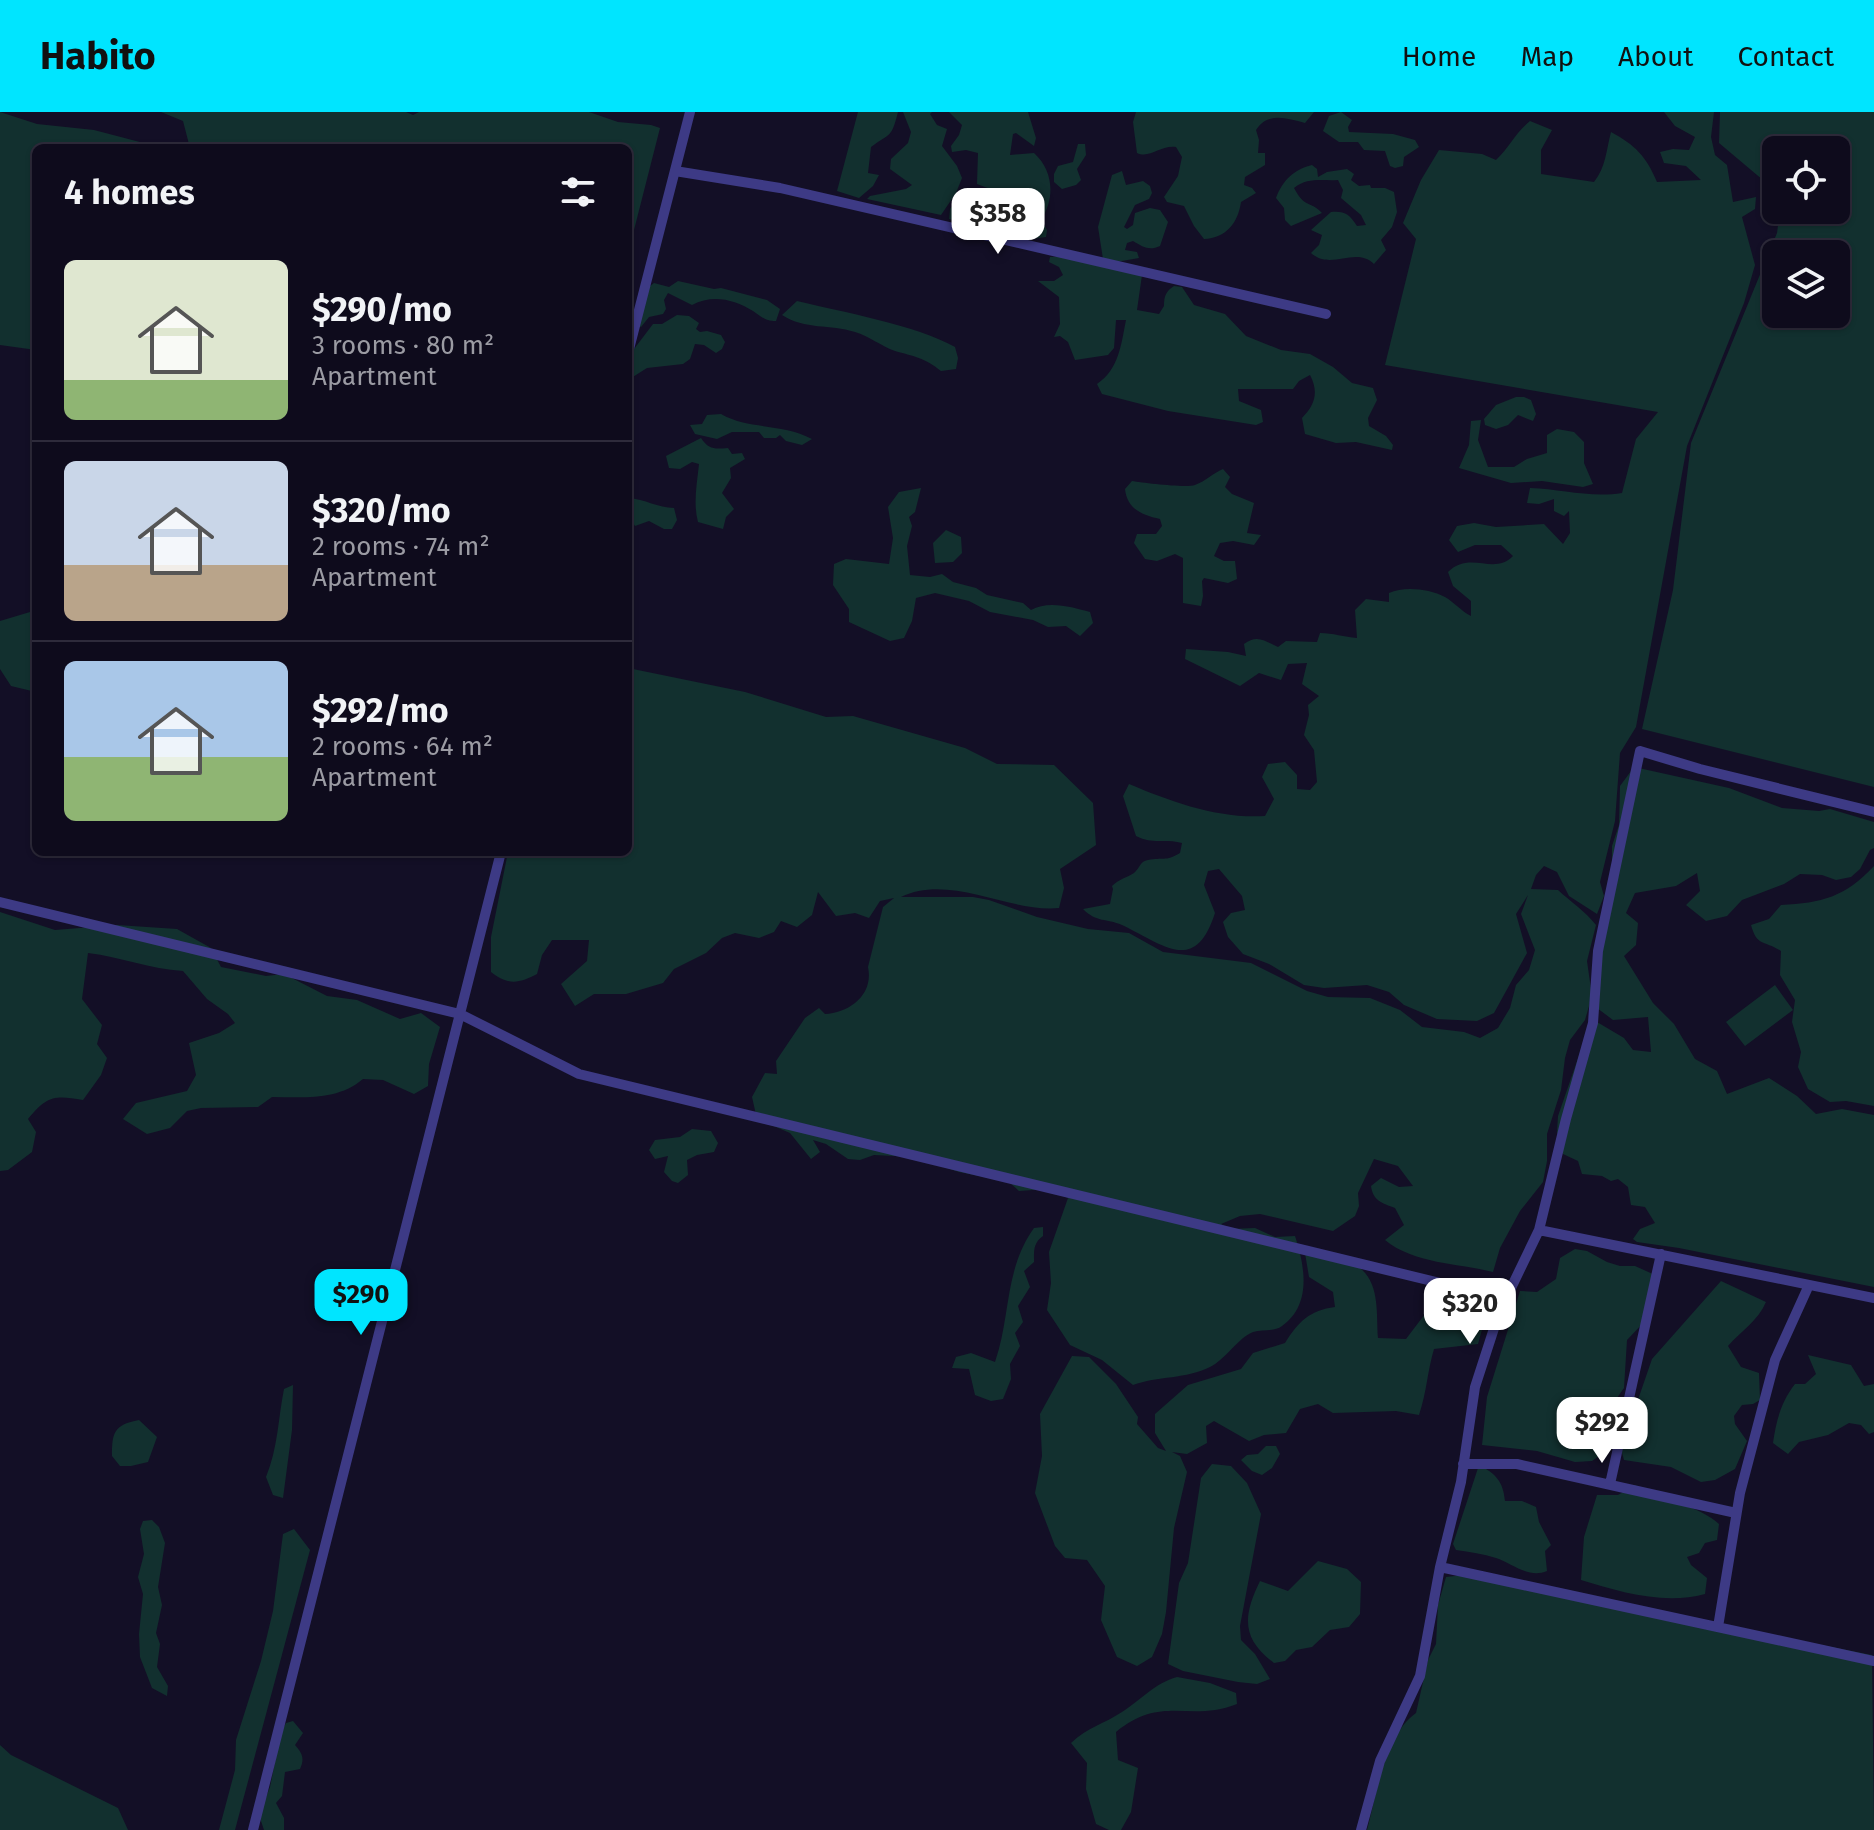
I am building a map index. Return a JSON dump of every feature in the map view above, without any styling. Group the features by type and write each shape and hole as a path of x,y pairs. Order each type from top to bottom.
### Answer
{"street":[{"path":"632,338 690,112"},
{"path":"675,171 780,188 1326,314"},
{"path":"1361,1830 1380,1761 1420,1676 1463,1464 1475,1387 1506,1299 1539,1230 1593,1023 1598,951 1640,751 1874,812"},
{"path":"253,1830 500,856"},
{"path":"0,902 460,1014 579,1074 1506,1299"},
{"path":"1539,1230 1874,1298"},
{"path":"1610,1484 1661,1254"},
{"path":"1718,1627 1736,1513 1775,1360 1809,1285"},
{"path":"1463,1464 1517,1464 1736,1513"},
{"path":"1440,1567 1874,1661"}],"green space":[{"path":"0,112 37,124 94,130 147,144 32,144 32,349 0,345"},
{"path":"161,112 406,112 413,115 419,112 589,112 618,122 660,128 632,233 632,144 189,144 183,121"},
{"path":"858,112 898,112 889,134 871,147 868,173 879,175 873,186 859,198 837,191"},
{"path":"903,112 932,112 930,114 937,125 947,129 942,146 962,178 941,215 867,199 912,185 890,169 891,159 908,143 911,132"},
{"path":"949,112 1028,112 1036,138 1034,146 1013,134 1010,155 1034,153 1046,168 1050,194 1041,220 1047,230 1046,237 1032,239 949,219 950,209 958,197 998,192 977,184 978,153 966,150 952,152 951,146 962,125"},
{"path":"1136,112 1314,112 1305,123 1278,118 1260,124 1256,130 1258,153 1265,153 1265,165 1245,177 1244,185 1256,193 1241,202 1230,228 1219,236 1204,239 1184,206 1167,202 1164,197 1178,176 1182,157 1176,147 1137,153 1133,122"},
{"path":"1341,112 1352,120 1349,132 1393,134 1415,140 1419,147 1404,157 1403,166 1390,166 1385,151 1364,150 1358,142 1339,142 1323,131 1329,116"},
{"path":"1664,112 1714,112 1711,137 1715,155 1727,165 1733,202 1756,197 1755,209 1742,217 1755,265 1744,303 1687,446 1636,727 1620,753 1615,821 1600,882 1604,896 1597,914 1569,896 1557,872 1544,866 1536,875 1531,889 1558,890 1596,925 1587,961 1592,996 1585,1020 1570,1040 1565,1058 1561,1090 1547,1134 1543,1182 1520,1211 1500,1248 1493,1272 1409,1254 1385,1240 1404,1225 1395,1208 1376,1198 1371,1186 1381,1178 1399,1187 1413,1186 1398,1166 1374,1159 1358,1193 1359,1206 1355,1216 1333,1231 1260,1214 1240,1216 1221,1224 1231,1229 1255,1228 1275,1237 1295,1236 1304,1284 1292,1317 1279,1328 1248,1335 1216,1364 1201,1371 1133,1385 1102,1360 1070,1345 1047,1310 1051,1283 1049,1252 1068,1198 1047,1189 1019,1191 1009,1182 959,1172 914,1157 874,1155 860,1160 848,1159 826,1144 813,1140 820,1152 811,1159 790,1133 757,1119 752,1097 765,1073 777,1074 776,1061 805,1018 819,1008 825,1014 843,1010 863,994 883,907 894,898 880,901 869,918 855,913 836,916 818,892 812,915 797,927 781,921 774,932 759,938 735,933 722,938 706,953 674,969 663,983 626,994 594,994 575,1006 561,984 587,961 589,940 552,940 542,955 537,974 524,980 508,981 491,972 491,937 507,856 632,856 632,669 745,692 826,717 853,716 965,748 997,764 1054,765 1093,803 1096,845 1060,869 1064,888 1059,908 1020,905 939,889 901,897 973,897 989,900 1037,917 1088,929 1129,933 1163,952 1251,963 1307,991 1328,997 1370,998 1400,1010 1422,1027 1464,1032 1480,1038 1498,1028 1510,1008 1516,985 1529,970 1535,950 1521,914 1528,895 1516,914 1527,953 1494,1013 1477,1021 1437,1019 1404,1005 1389,992 1367,985 1324,988 1304,985 1269,964 1243,954 1228,937 1223,922 1231,913 1245,910 1242,896 1219,869 1208,871 1204,885 1215,913 1198,944 1188,949 1177,950 1165,946 1083,909 1110,904 1112,886 1134,873 1143,862 1180,853 1182,843 1136,836 1123,796 1129,784 1213,812 1265,816 1274,799 1262,777 1268,764 1285,762 1297,775 1297,789 1310,790 1317,782 1314,750 1304,735 1308,705 1319,696 1302,684 1307,663 1288,664 1281,680 1259,673 1240,686 1185,659 1186,649 1246,656 1244,644 1253,639 1278,647 1286,641 1317,642 1320,633 1357,638 1355,610 1366,599 1389,602 1389,593 1402,590 1417,589 1439,594 1471,616 1471,601 1453,586 1448,572 1465,563 1498,564 1513,556 1501,545 1475,545 1458,552 1449,540 1457,526 1474,523 1496,527 1544,524 1563,544 1570,533 1569,511 1564,516 1554,511 1554,499 1539,504 1527,503 1530,488 1587,494 1622,493 1636,439 1658,412 1385,365 1416,239 1403,223 1421,180 1439,150 1482,154 1496,160 1530,121 1552,130 1541,150 1541,174 1594,182 1603,165 1611,132 1639,152 1657,182 1701,180 1686,166 1664,163 1660,152 1689,150 1695,137 1675,126"},
{"path":"1720,112 1874,112 1874,787 1642,729 1673,590 1691,443 1762,270 1762,328 1850,328 1850,240 1774,240 1778,224 1850,224 1850,136 1762,136 1762,179 1719,143"},
{"path":"1078,144 1085,144 1086,155 1077,169 1081,180 1062,189 1054,182 1054,174 1058,166 1073,162"},
{"path":"1312,165 1317,169 1318,177 1327,172 1347,169 1354,174 1351,180 1359,186 1370,185 1371,188 1394,192 1397,212 1392,227 1381,240 1386,250 1374,264 1359,257 1327,260 1311,253 1319,245 1322,235 1311,230 1331,212 1346,214 1357,226 1366,225 1361,215 1341,198 1343,190 1338,180 1310,181 1294,188 1301,199 1322,213 1291,226 1285,220 1284,208 1276,198 1285,181"},
{"path":"1122,171 1126,185 1143,181 1150,186 1152,193 1149,199 1135,205 1124,227 1127,229 1133,225 1135,213 1150,208 1160,210 1168,222 1160,246 1149,248 1133,241 1127,243 1125,250 1137,252 1139,258 1116,262 1103,259 1098,227 1112,175"},
{"path":"1073,256 1142,275 1137,310 1159,314 1169,290 1174,286 1182,287 1194,305 1225,314 1246,336 1281,350 1310,354 1352,383 1373,388 1377,400 1368,418 1369,426 1386,436 1393,445 1392,450 1356,442 1336,443 1305,434 1302,418 1313,403 1315,393 1310,375 1293,389 1238,389 1239,401 1261,410 1263,422 1256,425 1168,411 1102,394 1097,384 1115,364 1126,320 1116,320 1114,348 1108,355 1075,360 1068,342 1060,336 1054,337 1060,324 1059,297 1038,281 1054,281 1063,275 1059,267 1049,262 1050,257"},
{"path":"678,281 767,300 780,309 776,321 731,301 715,299 692,305 668,293 663,314 649,317 641,327 637,325 641,293 654,283 669,287"},
{"path":"797,301 878,320 939,339 955,347 958,358 956,369 941,371 924,360 890,349 860,334 800,323 782,315"},
{"path":"677,315 689,316 699,323 696,329 700,332 721,335 725,342 716,353 704,345 695,344 690,359 683,364 647,368 632,377 632,352 653,324 662,324"},
{"path":"1516,397 1531,400 1536,414 1533,421 1518,415 1508,425 1496,429 1485,425 1484,419 1496,405"},
{"path":"721,414 812,439 802,445 786,441 780,435 764,438 759,432 732,432 717,439 695,434 690,425 702,424 707,415"},
{"path":"1481,420 1478,440 1488,467 1514,467 1547,453 1547,435 1557,429 1574,432 1584,442 1584,463 1593,484 1583,487 1542,481 1511,483 1459,468 1469,445 1471,421"},
{"path":"701,438 710,447 728,448 732,454 742,453 745,459 730,468 731,478 722,493 734,509 726,517 723,529 698,522 699,464 692,462 680,469 669,468 666,456"},
{"path":"1223,469 1230,477 1225,487 1232,494 1254,503 1247,533 1261,535 1254,545 1233,541 1220,543 1214,556 1224,561 1235,561 1237,579 1228,583 1204,578 1201,606 1183,603 1183,558 1175,554 1157,561 1145,559 1134,543 1137,534 1156,534 1162,526 1160,519 1136,510 1129,502 1125,489 1132,481 1195,485"},
{"path":"921,488 915,512 909,517 912,526 907,546 910,575 930,577 942,574 953,582 976,588 987,595 1023,603 1031,610 1052,605 1083,610 1090,612 1093,623 1080,636 1066,626 1048,627 935,593 916,598 912,621 904,638 890,641 849,622 849,609 833,585 834,564 846,559 889,564 893,538 888,507 899,492"},
{"path":"632,499 674,508 677,520 672,529 664,529 649,521 635,526 632,521"},
{"path":"946,530 961,537 962,553 953,562 935,563 933,543"},
{"path":"32,612 32,691 11,686 0,669 0,621"},
{"path":"1634,767 1729,788 1782,808 1830,809 1874,822 1874,848 1851,877 1836,880 1822,875 1800,874 1784,884 1742,900 1727,916 1706,921 1686,905 1700,891 1697,873 1676,886 1635,893 1626,913 1638,923 1636,945 1624,956 1653,1003 1674,1024 1695,1059 1717,1071 1727,1094 1769,1078 1797,1096 1816,1114 1842,1109 1874,1115 1874,1287 1637,1242 1633,1239 1640,1229 1655,1223 1645,1207 1631,1205 1628,1187 1618,1179 1611,1181 1602,1176 1582,1174 1578,1161 1563,1154 1557,1132 1558,1116 1585,1038 1597,1022 1624,1038 1633,1050 1651,1052 1648,1017 1613,1020 1597,1008 1597,968 1612,875 1612,846 1619,825 1620,786"},
{"path":"1874,866 1874,1106 1846,1101 1830,1102 1808,1089 1798,1067 1801,1052 1792,1022 1795,1000 1780,975 1781,951 1759,940 1751,925 1769,919 1781,905 1821,900 1843,891"},
{"path":"0,912 55,930 117,925 177,929 211,948 221,967 266,976 284,974 327,996 357,1000 400,1019 421,1013 440,1027 429,1064 428,1086 414,1094 383,1080 363,1079 331,1094 272,1097 258,1107 187,1111 170,1128 147,1134 123,1119 136,1103 187,1091 196,1075 189,1043 219,1033 235,1023 207,999 183,971 88,953 82,999 102,1025 97,1044 107,1058 101,1075 83,1100 58,1098 41,1106 28,1119 36,1132 32,1152 8,1170 0,1171"},
{"path":"1775,985 1793,1010 1745,1046 1726,1022"},
{"path":"692,1129 711,1131 718,1143 714,1152 687,1160 688,1175 678,1183 664,1172 668,1156 655,1159 649,1150 655,1140 680,1137"},
{"path":"1043,1227 1043,1236 1035,1248 1034,1262 1024,1271 1030,1287 1018,1306 1023,1322 1015,1333 1020,1346 1010,1364 1011,1379 1003,1399 991,1401 975,1395 969,1369 952,1368 956,1357 971,1353 995,1362 1018,1260 1034,1228"},
{"path":"1575,1249 1587,1251 1607,1262 1635,1266 1655,1275 1646,1320 1627,1340 1624,1388 1602,1423 1605,1452 1592,1461 1575,1462 1537,1451 1482,1445 1487,1397 1520,1291 1537,1292 1556,1279 1560,1258"},
{"path":"1305,1253 1343,1260 1363,1270 1373,1287 1378,1338 1406,1339 1428,1310 1434,1285 1479,1294 1485,1319 1478,1344 1434,1349 1419,1415 1396,1411 1333,1413 1318,1404 1300,1409 1286,1433 1264,1435 1249,1441 1214,1421 1206,1426 1207,1443 1187,1454 1172,1452 1180,1456 1187,1472 1174,1528 1166,1612 1162,1634 1152,1657 1137,1666 1117,1657 1101,1620 1105,1586 1087,1560 1065,1558 1055,1546 1035,1493 1042,1456 1040,1414 1072,1356 1089,1357 1116,1384 1138,1417 1137,1424 1158,1448 1166,1451 1155,1433 1155,1414 1188,1385 1241,1369 1253,1353 1285,1343 1300,1323 1312,1314 1335,1307 1333,1292 1309,1277"},
{"path":"1721,1281 1766,1302 1754,1320 1728,1346 1741,1367 1759,1373 1760,1400 1742,1405 1734,1416 1735,1424 1747,1441 1735,1469 1715,1480 1701,1482 1671,1467 1624,1460 1621,1449 1652,1359"},
{"path":"1808,1355 1851,1365 1864,1386 1874,1384 1874,1432 1869,1434 1861,1425 1849,1423 1828,1435 1799,1442 1788,1454 1773,1443 1780,1412 1790,1391 1795,1384 1805,1384 1816,1374"},
{"path":"293,1385 292,1430 283,1498 273,1495 266,1477 284,1389"},
{"path":"139,1420 157,1437 148,1462 120,1466 112,1456 114,1435 124,1424"},
{"path":"1266,1446 1276,1446 1280,1454 1272,1468 1262,1475 1252,1471 1241,1460 1247,1455 1258,1454"},
{"path":"1212,1464 1231,1466 1247,1483 1261,1514 1240,1626 1241,1640 1255,1654 1270,1679 1257,1684 1183,1671 1168,1664 1179,1583 1188,1563 1201,1478"},
{"path":"1479,1465 1498,1479 1505,1501 1522,1501 1536,1507 1539,1522 1551,1545 1545,1551 1547,1571 1527,1572 1496,1558 1456,1550 1453,1544"},
{"path":"1635,1485 1701,1512 1719,1524 1717,1540 1705,1543 1699,1553 1687,1557 1691,1565 1707,1578 1705,1594 1658,1598 1581,1580 1584,1537 1597,1495 1618,1495"},
{"path":"152,1520 159,1527 165,1543 158,1587 162,1605 156,1633 160,1644 157,1667 168,1686 167,1696 152,1688 140,1657 143,1594 138,1577 144,1554 140,1529 143,1521"},
{"path":"294,1529 310,1550 235,1830 219,1830 235,1770 236,1740 273,1611 283,1534"},
{"path":"1318,1561 1347,1569 1361,1582 1360,1614 1349,1627 1330,1630 1312,1647 1296,1650 1285,1661 1274,1663 1256,1645 1248,1626 1254,1594 1260,1581 1288,1591"},
{"path":"1464,1575 1872,1655 1874,1830 1367,1830 1389,1750 1405,1723 1416,1713 1428,1660 1436,1644 1438,1605 1446,1577"},
{"path":"1177,1677 1210,1683 1236,1693 1237,1704 1204,1711 1148,1714 1116,1732 1118,1760 1138,1768 1131,1812 1121,1830 1109,1830 1096,1824 1086,1789 1087,1763 1071,1743"},
{"path":"293,1721 303,1733 295,1745 302,1756 302,1765 300,1769 285,1772 282,1796 276,1803 284,1818 284,1830 264,1830 259,1815 270,1787 281,1732 286,1723"},
{"path":"0,1745 11,1755 118,1808 128,1830 0,1830"}]}
